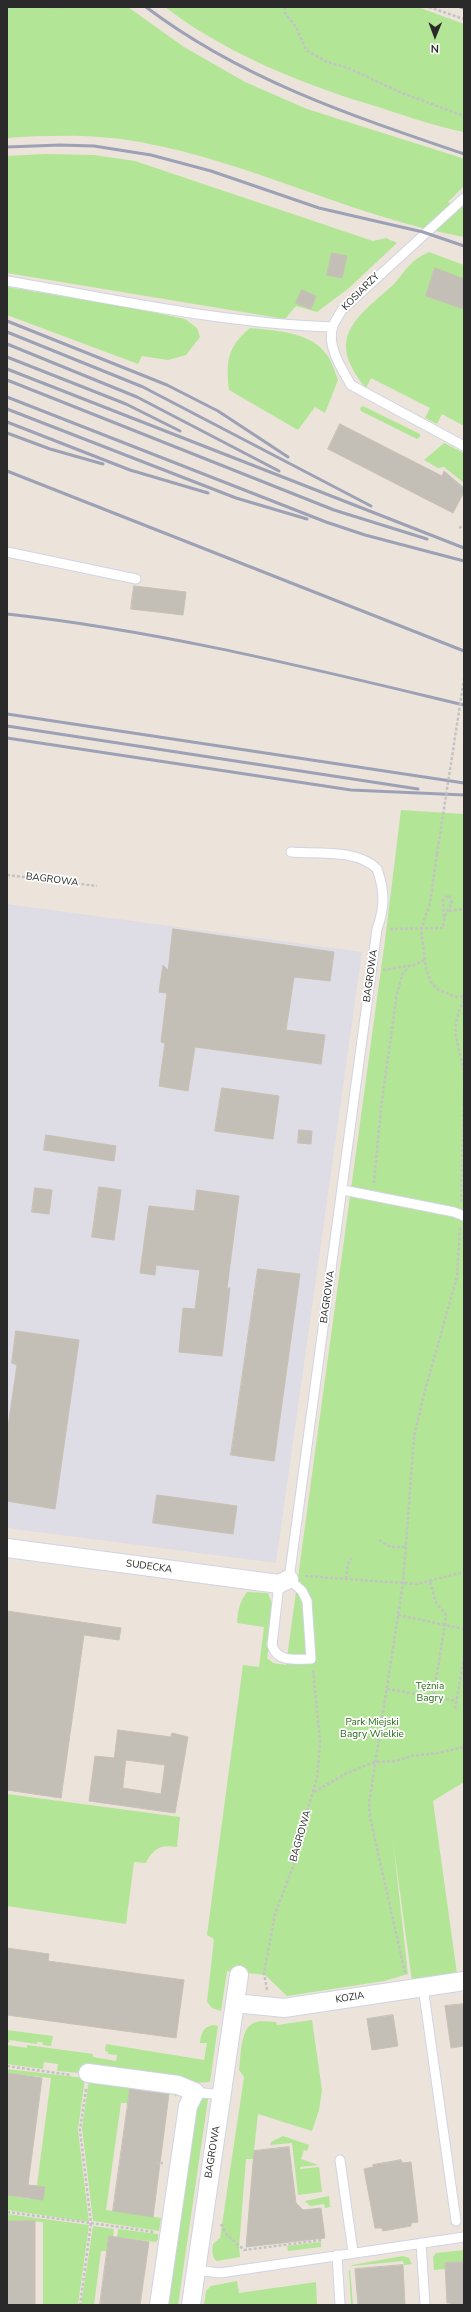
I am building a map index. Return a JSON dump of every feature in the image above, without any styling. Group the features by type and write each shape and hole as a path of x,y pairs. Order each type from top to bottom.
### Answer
{"street":[{"name":"SUDECKA","path":"7,1548 284,1582"},
{"name":"BAGROWA","path":"191,2305 240,1975"},
{"name":"KOZIA","path":"235,2003 270,2008 284,2008 464,1981"},
{"path":"83,2077 178,2085 195,2092 188,2106 159,2305"}],"lane":[{"name":"KOSIARZY","path":"464,198 342,310 333,327 332,344 342,369 351,385 464,446"},
{"path":"7,281 220,317 291,326 333,327"},
{"path":"7,552 136,579"},
{"name":"BAGROWA","path":"291,852 352,856 373,864 378,869 384,893 383,910 377,929 342,1190 284,1582 272,1645 275,1653 281,1658 311,1659"},
{"path":"342,1190 462,1215"},
{"path":"284,1582 302,1591 307,1601 311,1659"},
{"path":"423,1987 456,2221"},
{"path":"195,2092 222,2095"},
{"path":"340,2160 353,2252"},
{"path":"195,2270 220,2273 353,2252 464,2237"},
{"path":"421,2243 425,2305"},
{"path":"337,2255 340,2305"}],"path":[{"path":"48,7 66,7"},
{"path":"285,7 285,13 296,27 306,50 325,61 348,68 402,93 464,116"},
{"path":"429,7 464,19"},
{"path":"459,528 464,525"},
{"path":"464,679 430,903 421,929 427,977 439,990 456,997 464,996"},
{"name":"BAGROWA","path":"7,875 97,886"},
{"path":"377,929 442,928 452,903 449,895 443,900 444,920"},
{"path":"449,911 464,909"},
{"path":"371,972 410,965 424,960"},
{"path":"372,1196 381,1107 397,993 403,972 410,965"},
{"path":"464,1000 454,1034 462,1062 464,1080"},
{"path":"406,1979 370,1817 369,1803 403,1584 416,1424 457,1278 462,1215 464,1094"},
{"path":"379,1540 391,1547 406,1547"},
{"path":"346,1579 348,1564 352,1558"},
{"path":"284,1582 299,1576 417,1584 430,1582 464,1572"},
{"path":"430,1582 436,1595 436,1602 446,1614 446,1626 432,1705"},
{"path":"398,1615 464,1629"},
{"path":"455,1709 464,1658"},
{"name":"BAGROWA","path":"270,2008 271,1999 264,1973 270,1937 280,1897 294,1864 300,1835 317,1778 320,1741 311,1659"},
{"path":"387,1689 457,1701"},
{"path":"313,1792 349,1772 376,1762 396,1761 412,1756 438,1753 464,1747"},
{"path":"7,2066 83,2077 80,2130 91,2223 80,2305"},
{"path":"7,2212 161,2233"},
{"path":"220,2223 227,2235 244,2250 270,2245 323,2240"},
{"path":"285,2244 285,2249"},
{"path":"270,2245 270,2251"}],"shaded area":[{"path":"7,904 362,952 276,1563 7,1528"}],"green space":[{"path":"7,7 128,7 184,47 245,82 307,109 464,159 464,186 448,202 464,208 464,237 382,217 222,162 140,142 123,139 74,136 7,138"},
{"path":"165,7 418,7 464,24 464,132 339,95 287,75 261,64 211,38"},
{"path":"45,154 94,155 135,161 373,241 386,238 397,243 349,288 317,312 296,306 285,319 7,273 7,156"},
{"path":"429,252 464,265 464,426 442,414 437,424 425,418 430,408 371,378 366,388 354,371 347,355 346,342 350,330 357,319 393,285 413,262"},
{"path":"7,287 129,307 185,319 197,328 200,337 186,355 168,360 142,356 138,364 7,315"},
{"path":"250,328 292,334 311,341 320,347 332,364 338,380 325,413 315,407 298,430 229,390 228,363 232,349 242,335"},
{"path":"363,406 420,434 420,437 417,439 361,411 360,408"},
{"path":"444,443 464,453 464,483 444,467 438,468 424,460"},
{"name":"Park Miejski Bagry Wielkie","path":"401,810 464,814 464,1782 433,1801 457,1974 412,1981 393,1841 408,1974 384,1981 287,1996 265,1975 227,1971 221,2011 212,2008 207,2002 214,1939 207,1935 243,1665 259,1667 264,1627 237,1623 239,1607 247,1592 268,1593 274,1609 267,1658 273,1663 286,1665 385,940"},
{"path":"7,1794 180,1817 177,1847 162,1847 151,1854 146,1863 134,1862 126,1924 7,1906"},
{"path":"312,2020 322,2090 319,2110 312,2131 258,2114 253,2159 246,2159 239,2247 240,2257 217,2261 213,2256 213,2244 220,2238 244,2077 239,2070 242,2044 246,2031 249,2026 256,2022 262,2021 276,2022 277,2025"},
{"path":"213,2025 218,2026 210,2082 193,2083 57,2071 58,2064 44,2062 43,2069 7,2064 7,2045 27,2048 27,2045 93,2054 93,2057 116,2061 117,2055 108,2054 108,2052 105,2051 106,2044 204,2060 207,2043 200,2043 201,2036 207,2027"},
{"path":"7,2030 53,2036 51,2046 43,2045 42,2042 37,2042 37,2044 10,2040 9,2043 7,2042"},
{"path":"7,2069 85,2078 78,2130 89,2222 7,2210 7,2195 30,2199 32,2185 37,2185 51,2078 7,2073"},
{"path":"89,2079 179,2093 175,2097 174,2094 131,2088 128,2103 121,2103 106,2210 161,2218 159,2231 93,2221 82,2128"},
{"path":"203,2099 208,2099 178,2305 165,2305 196,2104"},
{"path":"283,2136 309,2145 307,2151 304,2150 301,2159 318,2165 300,2167 300,2169 319,2167 322,2192 298,2195 292,2143 270,2145 271,2142"},
{"path":"329,2196 330,2207 325,2208 324,2204 310,2206 305,2201"},
{"path":"7,2214 89,2225 78,2305 43,2305 43,2222 7,2221"},
{"path":"93,2226 114,2229 113,2237 109,2236 107,2251 101,2251 94,2305 81,2305"},
{"path":"118,2229 158,2234 158,2240 155,2242 117,2237"},
{"path":"321,2242 321,2247 288,2251 287,2246"},
{"path":"464,2250 464,2262 445,2263 445,2269 434,2270 433,2257 436,2253"},
{"path":"403,2256 409,2258 412,2264 404,2265 403,2261 352,2266 350,2269 352,2265"},
{"path":"350,2269 353,2305 351,2305"},
{"path":"237,2281 239,2293 316,2282 317,2305 204,2305 206,2291 211,2286"}],"building":[{"path":"332,253 347,256 342,278 327,275"},
{"path":"435,268 464,279 464,309 426,296"},
{"path":"302,290 316,296 311,309 296,303"},
{"path":"340,424 442,476 444,471 464,488 464,492 453,513 328,449"},
{"path":"134,586 186,592 183,615 131,609"},
{"path":"173,929 334,952 330,981 294,977 286,1030 325,1035 321,1064 195,1047 188,1091 159,1086 165,1043 161,1042 167,993 159,992 163,965 168,970"},
{"path":"222,1088 279,1096 273,1139 215,1131"},
{"path":"299,1130 312,1131 311,1144 298,1143"},
{"path":"46,1135 116,1146 114,1161 44,1150"},
{"path":"99,1187 121,1190 114,1240 92,1237"},
{"path":"35,1188 52,1190 49,1214 32,1212"},
{"path":"197,1190 239,1196 227,1288 230,1288 222,1356 179,1352 183,1308 195,1309 200,1270 156,1265 155,1275 140,1273 149,1206 194,1211"},
{"path":"258,1269 300,1274 274,1461 231,1455"},
{"path":"16,1331 79,1340 55,1509 7,1501 7,1434 17,1365 12,1363"},
{"path":"157,1495 237,1506 233,1534 153,1523"},
{"path":"7,1611 121,1628 119,1640 84,1635 61,1798 7,1790"},
{"path":"118,1730 171,1737 172,1733 188,1737 175,1813 89,1801 95,1756 114,1758","holes":["126,1760 165,1765 161,1794 123,1788"]},
{"path":"7,1948 49,1954 48,1961 184,1980 176,2038 7,2015"},
{"path":"464,2004 464,2046 451,2048 445,2006"},
{"path":"393,2015 398,2046 372,2050 367,2019"},
{"path":"7,2073 42,2078 28,2185 45,2187 43,2200 7,2195"},
{"path":"130,2089 169,2094 153,2217 113,2211"},
{"path":"289,2147 296,2203 303,2210 321,2208 325,2238 246,2247 254,2151"},
{"path":"401,2160 402,2163 411,2162 418,2222 411,2223 411,2226 383,2231 382,2228 375,2228 364,2169 373,2167 373,2165"},
{"path":"7,2221 35,2221 35,2305 7,2305"},
{"path":"109,2236 149,2242 140,2305 100,2305"},
{"path":"464,2262 464,2305 451,2305 451,2303 447,2303 445,2263"},
{"path":"403,2265 405,2305 358,2305 355,2269"}],"railway":[{"path":"146,7 182,32 220,55 259,75 339,110 464,154"},
{"path":"460,7 464,8"},
{"path":"7,147 60,145 94,146 151,155 211,171 319,208 423,232 464,246"},
{"path":"7,321 167,385 218,411 288,457"},
{"path":"7,332 143,387 371,506"},
{"path":"7,344 137,397 279,471"},
{"path":"7,357 126,404 180,431"},
{"path":"7,369 464,548"},
{"path":"7,380 334,510 427,539"},
{"path":"7,397 326,522 365,535 464,561"},
{"path":"7,409 236,498 307,519"},
{"path":"7,422 130,470 208,493"},
{"path":"7,433 50,449 103,464"},
{"path":"7,471 464,651"},
{"path":"7,614 123,630 237,652 464,705"},
{"path":"7,714 464,783"},
{"path":"7,726 418,789"},
{"path":"7,738 351,790 464,795"}],"park label":[{"name":"Tężnia Bagry","path":"430,1692"}]}
